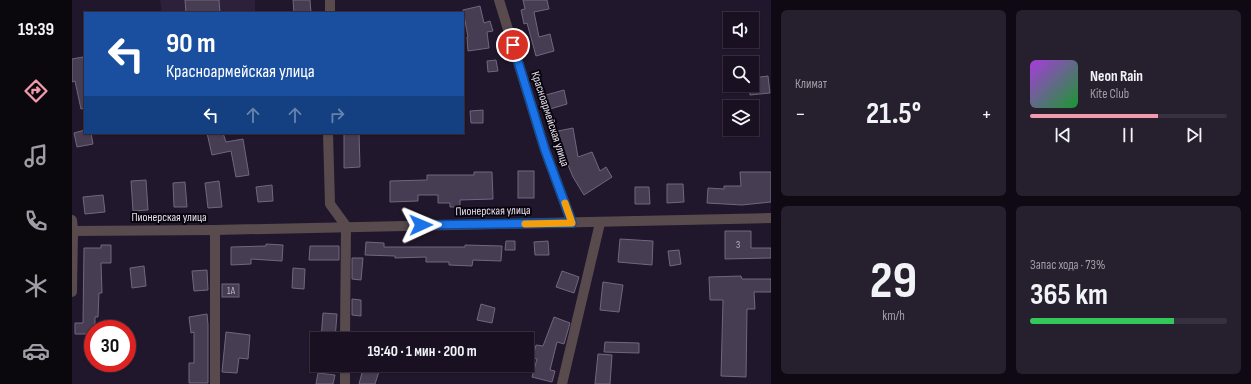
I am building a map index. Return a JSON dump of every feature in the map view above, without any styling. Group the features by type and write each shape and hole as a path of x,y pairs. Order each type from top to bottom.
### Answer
{"street":[{"path":"330,0 330,12"},
{"name":"Красноармейская улица","path":"499,0 545,150 572,223"},
{"path":"328,134 330,204 346,226 345,332"},
{"name":"Пионерская улица","path":"72,227 215,230 346,226 600,223 771,218"},
{"path":"562,384 600,223"},
{"path":"72,227 72,292"},
{"path":"214,384 215,230"},
{"path":"345,372 345,384"}],"shaded area":[{"path":"160,0 255,0 255,12 162,12"}],"building":[{"path":"185,0 219,0 220,12 186,12"},
{"path":"293,0 310,0 311,12 294,12"},
{"path":"523,0 547,0 549,9 534,12 539,37 550,34 554,51 536,56 527,23 524,24 521,10 525,9"},
{"path":"480,6 484,23 490,21 493,31 487,32 489,48 468,51 468,37 463,10"},
{"path":"83,57 84,108 81,109 75,81 72,82 72,59"},
{"path":"496,60 498,71 488,72 487,61"},
{"path":"768,76 770,93 750,95 750,92 759,92 759,77"},
{"path":"564,90 567,104 550,109 546,95"},
{"path":"483,110 483,123 471,123 470,111"},
{"path":"573,128 578,157 592,152 600,171 606,167 612,177 584,195 573,177 561,148 558,131"},
{"path":"84,130 84,134 91,134 93,144 77,147 74,133"},
{"path":"207,134 223,134 226,142 243,139 249,175 236,177 231,151 212,155"},
{"path":"344,134 359,134 360,167 344,168"},
{"path":"518,171 534,171 534,198 518,198"},
{"path":"474,172 492,172 493,199 460,200 460,207 450,207 450,203 438,203 438,195 418,195 418,201 390,202 390,181 427,180 427,175 474,175"},
{"path":"740,172 771,172 771,202 742,205 707,203 708,188 724,189 724,186 741,186"},
{"path":"146,180 148,210 133,211 131,181"},
{"path":"219,181 222,207 208,208 205,183"},
{"path":"185,182 187,207 174,207 173,183"},
{"path":"667,184 683,184 684,202 667,203"},
{"path":"272,185 273,201 258,202 256,187"},
{"path":"635,187 649,187 650,204 635,204"},
{"path":"103,195 105,212 85,214 83,197"},
{"path":"725,231 751,231 751,248 771,248 771,258 725,259"},
{"path":"620,239 653,241 652,265 618,262"},
{"path":"506,241 515,241 515,250 505,250"},
{"path":"548,241 549,255 535,255 534,242"},
{"path":"366,242 384,243 384,247 465,247 465,245 502,246 501,261 473,260 472,266 449,265 449,262 426,262 426,257 395,258 395,256 365,255"},
{"path":"266,244 283,245 282,261 251,259 251,264 231,265 231,247 266,246"},
{"path":"101,245 111,245 111,263 101,263 102,293 99,293 98,317 95,317 95,320 84,320 84,334 75,334 75,323 83,323 84,248 101,248"},
{"path":"310,246 339,246 339,260 309,260"},
{"path":"679,250 681,264 670,266 668,251"},
{"path":"352,258 363,258 361,280 352,279"},
{"path":"144,266 146,286 132,288 130,268"},
{"path":"293,268 305,269 304,289 292,288"},
{"path":"207,270 208,290 194,291 192,271"},
{"path":"562,271 579,277 574,293 556,287"},
{"path":"741,276 742,279 771,279 771,292 754,292 755,309 747,309 746,377 721,376 723,300 710,300 709,277"},
{"path":"603,282 623,285 619,312 600,310"},
{"path":"222,284 239,284 239,297 222,297"},
{"path":"352,299 361,300 361,316 352,315"},
{"path":"481,304 495,308 492,323 477,320"},
{"path":"323,313 337,314 336,332 322,332"},
{"path":"207,314 208,383 189,383 189,363 194,363 194,332 191,333 189,317"},
{"path":"554,317 570,323 564,344 557,342 550,370 555,371 552,382 532,377 537,359 534,358 536,345 543,346"},
{"path":"226,332 250,335 248,359 239,358 237,373 222,372"},
{"path":"605,342 639,343 639,353 604,352"},
{"path":"598,354 612,355 610,384 595,384"},
{"path":"362,372 379,372 375,384 359,384"},
{"path":"318,373 335,375 333,384 316,384"}],"slow traffic":[{"path":"525,224 572,223 565,203"}],"route":[{"path":"421,225 572,223 545,150 513,45"}]}
